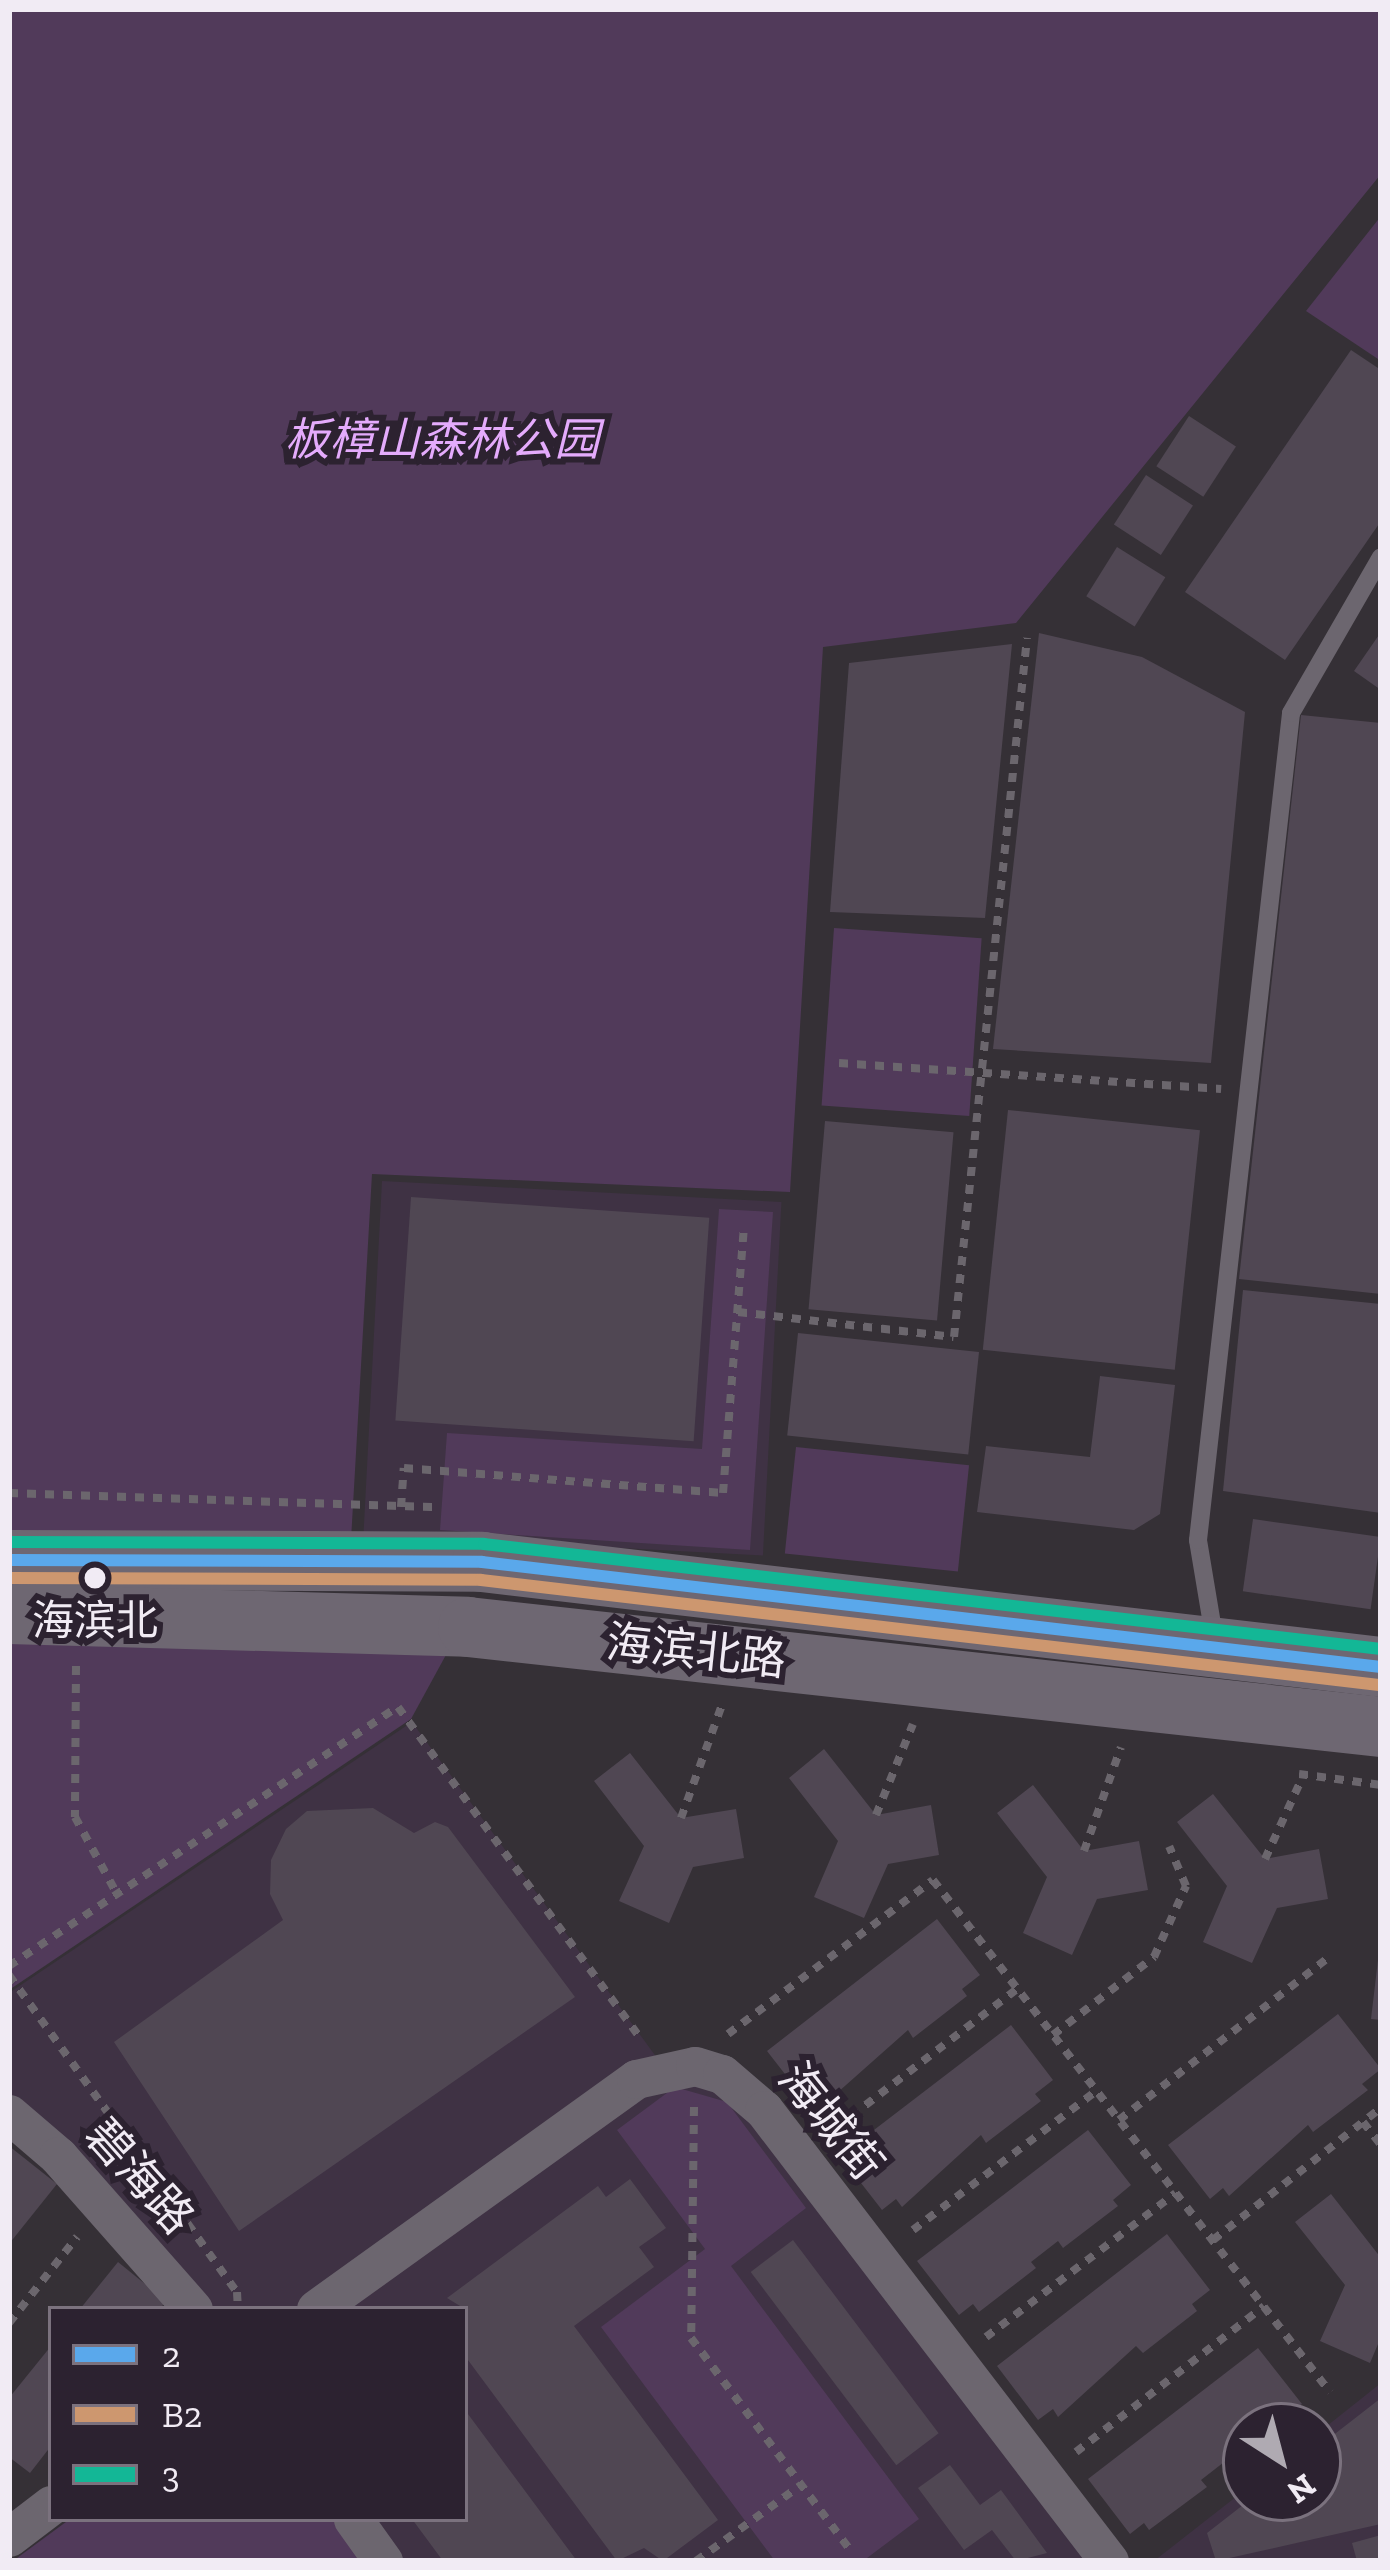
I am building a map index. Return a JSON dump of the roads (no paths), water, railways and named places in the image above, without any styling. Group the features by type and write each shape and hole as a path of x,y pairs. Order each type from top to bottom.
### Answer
{"main road":[{"name":"海滨北路","path":"9,1561 396,1566 482,1562 1217,1653 1381,1667"},
{"name":"海滨北路","path":"9,1614 468,1627 1381,1727"}],"street":[{"name":"海城街","path":"320,2306 610,2095 679,2068 722,2074 764,2110 1109,2561"},
{"name":"碧海路","path":"9,2114 58,2156 190,2306"},
{"path":"9,2537 48,2507"},
{"path":"354,2522 382,2561"}],"lane":[{"path":"1217,1653 1198,1540 1291,713 1381,556"}],"place":[{"name":"海滨北","path":"95,1578"}],"park label":[{"name":"板樟山森林公园","path":"442,441"}]}
